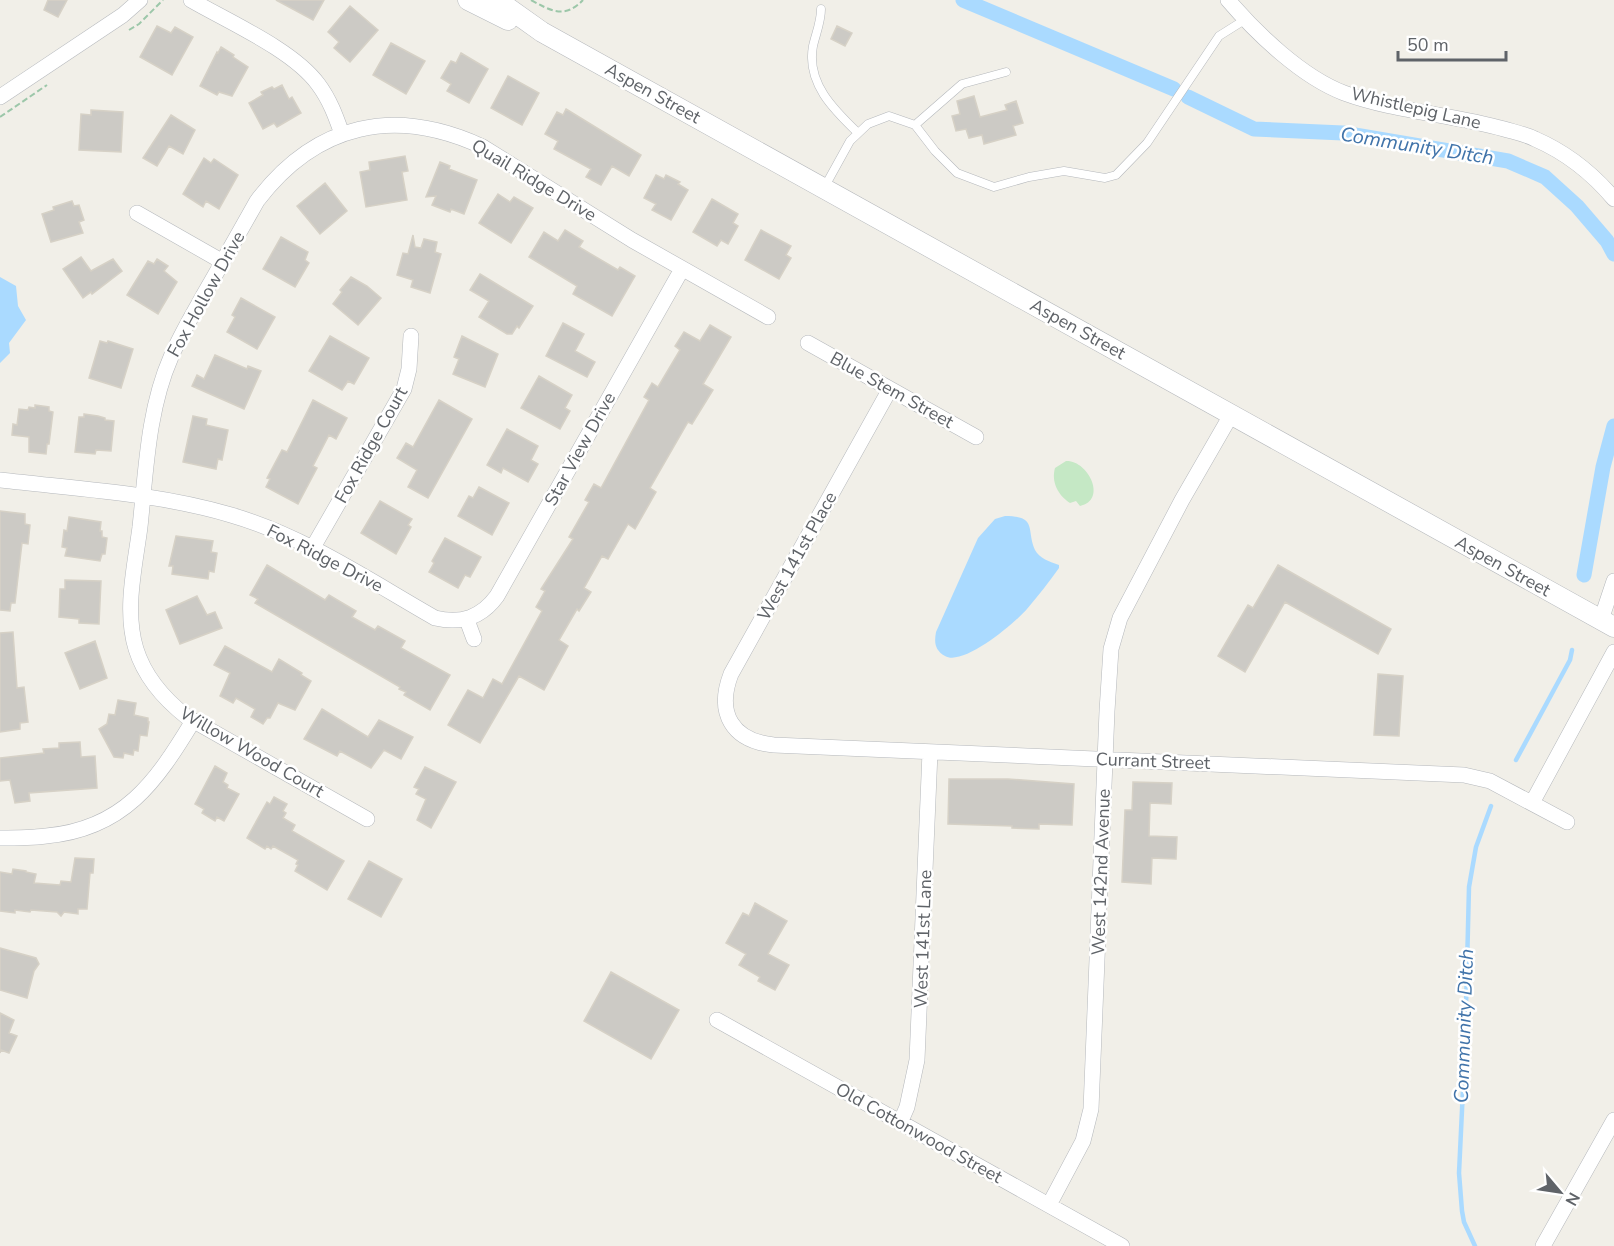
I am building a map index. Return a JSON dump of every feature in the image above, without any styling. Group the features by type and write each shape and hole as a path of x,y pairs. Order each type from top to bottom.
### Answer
{"street":[{"path":"0,97 123,15 141,0"},
{"path":"191,0 288,56 304,69 329,100 342,135"},
{"name":"Aspen Street","path":"468,0 510,21 542,32"},
{"name":"Aspen Street","path":"496,0 542,32 1608,623"},
{"name":"Whistlepig Lane","path":"1228,0 1276,48 1330,87 1367,100 1486,124 1533,137 1571,159 1614,199"},
{"name":"Quail Ridge Drive","path":"342,135 365,128 401,125 436,128 459,135 483,147 632,240 768,317"},
{"name":"Fox Hollow Drive","path":"143,498 153,415 160,386 182,334 257,201 272,182 305,153 342,135"},
{"path":"137,213 223,262"},
{"name":"Star View Drive","path":"467,620 480,614 497,596 682,269"},
{"name":"Fox Ridge Court","path":"312,549 404,389 409,369 411,336"},
{"name":"Blue Stem Street","path":"808,343 976,437"},
{"name":"West 141st Place","path":"733,726 724,701 730,674 890,389"},
{"name":"West 142nd Avenue","path":"1048,1205 1083,1141 1091,1109 1111,649 1120,618 1182,500 1231,414"},
{"name":"Fox Ridge Drive","path":"0,480 189,504 232,515 266,527 312,549 435,618 448,621 467,620"},
{"name":"Willow Wood Court","path":"143,498 130,607 134,639 144,669 155,687 169,703 192,721 367,819"},
{"path":"1608,623 1614,581"},
{"path":"467,620 474,639"},
{"path":"1532,803 1614,652"},
{"path":"0,838 47,836 72,832 112,815 148,788 167,764 192,721"},
{"name":"Currant Street","path":"733,726 751,741 762,744 1464,775 1490,781 1567,822"},
{"name":"West 141st Lane","path":"900,1123 907,1107 917,1060 930,752"},
{"name":"Old Cottonwood Street","path":"717,1020 1122,1246"},
{"path":"1543,1246 1613,1125"}],"lane":[{"path":"821,9 821,19 813,47 813,71 824,97 858,133"},
{"path":"824,188 850,141 868,123 889,116 915,125 935,151 957,173 994,187 1029,177 1064,171 1105,178 1116,175 1147,142 1219,36 1246,19"},
{"path":"915,125 962,84 1006,72"}],"path":[{"path":"531,0 553,11 562,12 572,10 582,0"}],"green space":[{"path":"1066,461 1074,462 1081,467 1092,481 1093,496 1080,506 1076,501 1070,503 1066,500 1055,483 1055,468"}],"water":[{"path":"0,277 16,286 18,306 26,320 9,343 10,353 0,363"},
{"path":"1005,516 1022,518 1027,521 1037,553 1059,565 1059,568 1027,609 1001,633 976,650 964,655 953,658 945,656 936,646 936,632 978,538 995,519"}],"building":[{"path":"48,0 67,0 58,17 44,10"},
{"path":"276,0 324,0 313,20"},
{"path":"350,6 378,30 350,62 334,48 339,42 328,32"},
{"path":"157,26 171,33 175,27 193,37 172,75 140,57"},
{"path":"837,26 852,33 845,46 831,39"},
{"path":"391,43 425,61 406,94 373,75"},
{"path":"221,47 248,67 232,96 219,92 217,95 200,86"},
{"path":"461,53 488,69 469,103 447,91 451,84 441,78 451,61 456,63"},
{"path":"508,76 539,93 522,125 491,108"},
{"path":"282,85 289,99 292,97 301,113 277,127 274,123 263,129 249,103 263,95 261,92"},
{"path":"974,96 980,117 1007,110 1005,105 1016,101 1023,123 1013,126 1016,135 984,144 982,135 969,138 966,129 956,131 952,116 960,114 957,101"},
{"path":"566,109 641,155 629,176 612,166 601,185 586,177 591,169 554,149 558,141 545,134 557,112 563,115"},
{"path":"91,110 123,112 121,152 79,150 81,114 91,115"},
{"path":"171,115 195,130 183,154 169,146 157,166 143,158"},
{"path":"405,156 408,171 402,172 407,200 366,207 360,172 370,170 369,162"},
{"path":"204,158 211,163 214,159 238,175 219,209 206,201 203,207 183,194"},
{"path":"440,162 450,166 449,169 477,180 464,214 451,209 450,212 432,205 436,196 426,197"},
{"path":"656,175 664,179 666,175 680,182 678,184 688,190 671,220 652,210 656,204 644,198"},
{"path":"325,183 347,211 320,234 297,206"},
{"path":"498,194 510,202 514,197 533,208 511,243 479,223"},
{"path":"712,199 738,214 733,223 738,226 728,244 721,240 717,246 693,232"},
{"path":"72,201 74,206 79,205 84,220 79,222 83,233 51,242 42,214 54,210 53,207"},
{"path":"565,230 583,241 579,247 618,270 620,267 635,276 612,316 573,294 577,286 529,257 544,232 558,241"},
{"path":"761,230 791,246 786,255 791,258 779,279 745,260"},
{"path":"413,235 415,247 421,248 424,239 437,242 435,252 441,254 430,293 411,287 413,280 397,275 403,253 408,254"},
{"path":"281,237 308,252 305,260 309,263 295,287 263,269"},
{"path":"81,257 91,271 113,259 122,271 92,294 91,292 83,298 63,269"},
{"path":"157,259 168,266 164,271 177,282 158,314 127,295 148,261 154,264"},
{"path":"480,274 533,306 519,328 517,326 512,334 507,334 479,317 489,301 470,290"},
{"path":"351,277 367,286 381,298 358,325 333,304 342,292 340,290"},
{"path":"241,298 275,317 257,349 227,332 235,317 232,315"},
{"path":"563,323 584,334 575,351 595,362 587,377 546,356"},
{"path":"710,325 731,337 703,384 713,390 692,424 688,422 650,488 656,492 635,529 628,524 608,559 602,556 584,588 591,592 579,611 577,609 559,640 568,646 544,690 519,676 480,743 448,725 468,690 483,698 493,679 502,684 542,611 536,607 545,591 541,589 573,539 569,537 589,502 585,500 594,484 601,488 649,400 644,397 652,383 658,387 680,350 675,346 684,332 700,341"},
{"path":"330,336 369,358 354,384 348,381 342,390 309,371"},
{"path":"462,336 498,354 485,387 453,374 459,359 454,357"},
{"path":"100,341 107,343 108,341 133,349 121,388 89,378"},
{"path":"215,355 247,369 248,366 261,371 244,409 192,386 197,375 204,379"},
{"path":"539,376 572,395 565,408 570,411 560,429 521,408"},
{"path":"313,400 347,418 336,439 329,435 313,466 317,468 298,504 266,487 270,479 267,478 282,450 287,452"},
{"path":"439,400 472,419 428,498 408,487 417,470 397,458 406,443 413,447"},
{"path":"35,405 49,407 49,411 53,412 46,454 29,452 29,437 12,435 13,424 17,425 19,409 28,410 29,407 35,408"},
{"path":"84,414 114,421 111,451 96,450 95,454 75,452 79,417 84,417"},
{"path":"193,416 207,419 206,425 228,430 222,460 218,459 216,469 183,462"},
{"path":"507,429 538,446 531,460 538,464 528,482 503,468 501,473 487,465"},
{"path":"479,487 509,503 492,535 458,516 469,496 473,498"},
{"path":"380,501 412,519 408,525 411,527 396,554 361,533"},
{"path":"0,511 25,514 25,524 30,525 28,544 22,543 15,603 11,603 10,611 0,610"},
{"path":"69,517 101,522 102,537 107,538 105,554 102,554 100,561 65,556 67,548 62,547 64,530 67,531"},
{"path":"176,536 213,541 211,552 217,553 214,572 209,571 208,579 172,574 173,566 169,566"},
{"path":"445,538 481,557 470,577 465,575 458,588 429,572 434,563 432,561"},
{"path":"267,565 325,600 329,595 356,611 352,617 375,630 378,626 405,641 401,648 450,675 430,710 404,695 406,692 399,689 400,687 255,603 258,599 250,595"},
{"path":"1278,565 1391,629 1378,654 1285,602 1245,672 1218,656 1248,605 1253,608"},
{"path":"65,580 101,581 99,624 79,623 79,619 59,617 60,589 65,589"},
{"path":"197,596 207,615 215,612 222,628 180,644 166,610"},
{"path":"13,632 17,688 24,687 28,722 20,723 20,729 0,732 0,633"},
{"path":"95,641 107,678 80,689 65,653"},
{"path":"225,646 272,672 279,659 311,681 295,710 278,703 270,718 267,718 263,724 251,717 255,709 236,698 233,703 220,696 230,673 214,665"},
{"path":"1378,674 1403,676 1399,736 1374,735"},
{"path":"118,700 136,703 134,715 148,718 149,722 147,736 140,735 138,751 134,750 133,755 124,753 123,758 114,757 99,729 107,724 109,714 115,715"},
{"path":"322,709 368,737 379,720 413,737 401,759 384,750 371,768 340,751 337,756 304,739"},
{"path":"80,742 81,757 95,756 97,788 29,793 30,801 15,803 10,780 0,781 0,758 44,753 43,749 59,748 59,743"},
{"path":"215,766 227,773 223,782 228,785 227,788 239,794 224,821 217,817 215,821 202,813 204,809 195,804"},
{"path":"425,767 456,782 431,828 417,820 426,799 416,794 419,789 414,787"},
{"path":"949,779 1008,779 1074,784 1072,825 1039,824 1039,829 948,824"},
{"path":"1133,782 1172,783 1171,804 1150,803 1149,836 1177,837 1176,859 1152,858 1151,884 1122,882 1125,810 1132,810"},
{"path":"274,797 287,804 283,811 286,813 283,818 295,825 292,831 344,861 327,890 295,871 298,860 273,846 271,849 267,846 265,849 247,838 267,802 270,804"},
{"path":"75,858 94,859 93,873 90,873 87,909 78,909 78,914 64,912 61,916 57,912 0,911 0,872 12,874 13,869 26,871 36,874 34,883 60,885 61,881 71,882"},
{"path":"369,861 402,879 381,917 348,899"},
{"path":"755,903 787,921 768,954 789,965 775,990 758,981 760,977 739,965 746,954 726,943 743,913 749,916"},
{"path":"0,948 36,958 39,964 34,971 27,998 0,990"},
{"path":"611,972 679,1010 651,1059 584,1021"},
{"path":"0,1013 14,1020 9,1033 17,1036 9,1053 1,1050 0,1053"}],"waterway":[{"name":"Community Ditch","path":"963,0 1174,89"},
{"name":"Community Ditch","path":"1188,97 1254,129 1343,133 1508,161 1545,177 1577,206 1607,241 1614,254"},
{"name":"Community Ditch","path":"1584,575 1603,467 1614,426"},
{"name":"Community Ditch","path":"1516,760 1570,660 1572,650"},
{"name":"Community Ditch","path":"1475,1246 1464,1222 1459,1173 1469,887 1476,847 1491,806"}]}
